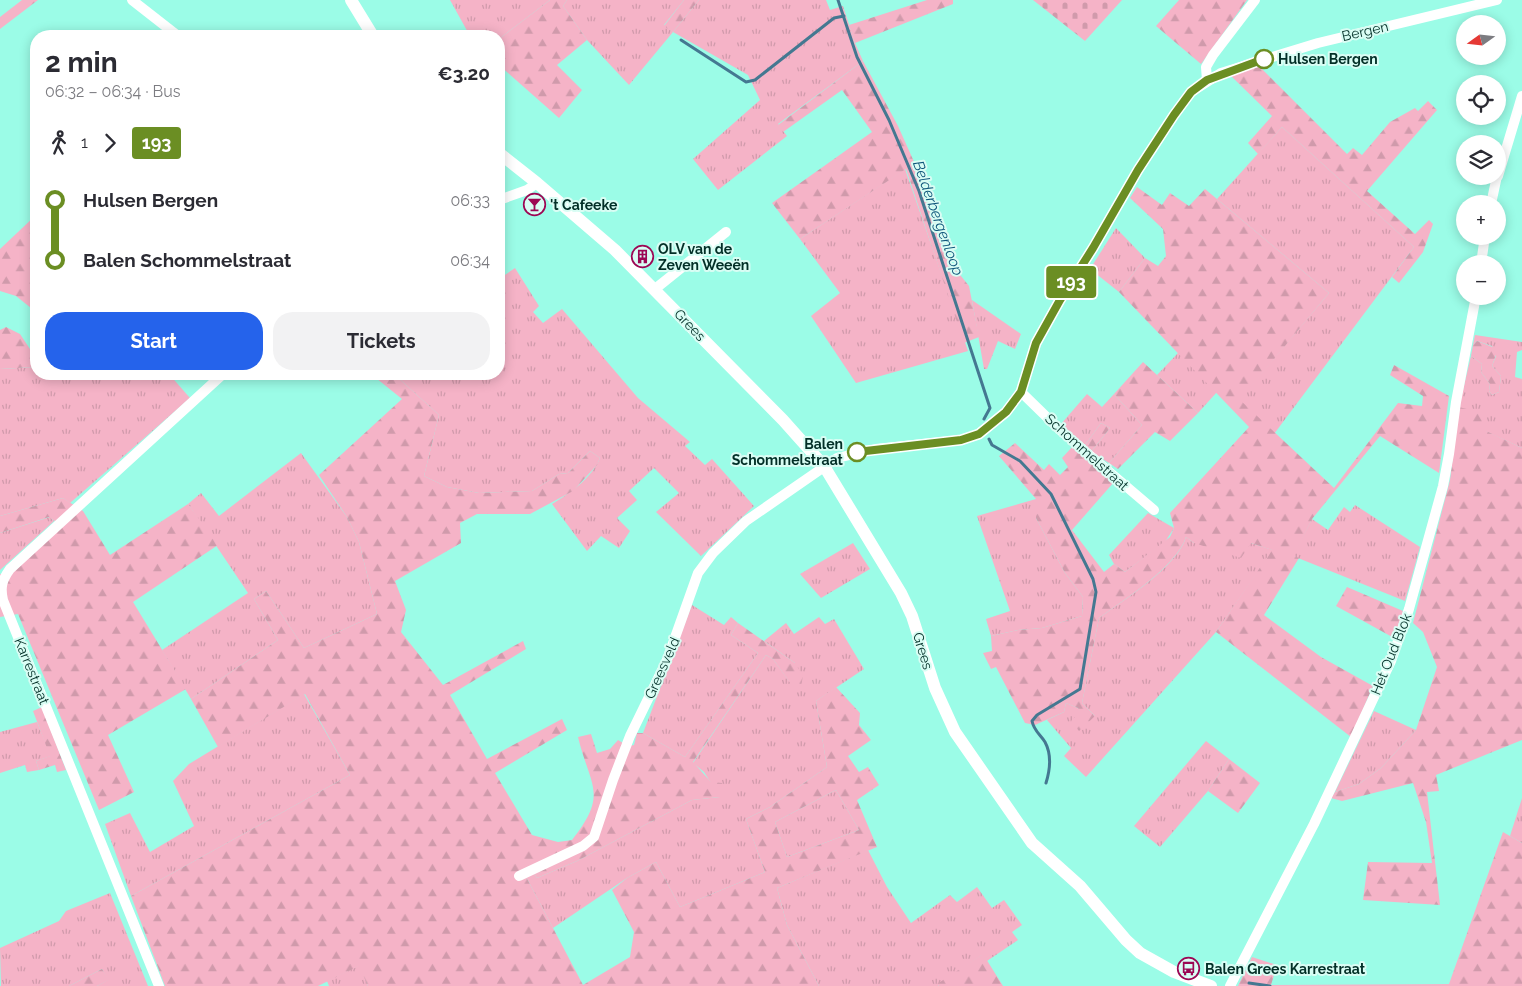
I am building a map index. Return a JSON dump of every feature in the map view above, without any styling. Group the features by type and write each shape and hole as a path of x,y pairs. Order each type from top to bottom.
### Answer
{"street":[{"path":"132,0 170,30"},
{"path":"351,0 369,30"},
{"path":"824,466 846,454 961,440 979,434 1006,412 1021,392 1036,343 1138,170 1191,92 1207,80 1206,67 1213,55 1256,0"},
{"name":"Bergen","path":"1207,80 1246,65 1318,43 1497,0"},
{"path":"1506,147 1522,96"},
{"name":"Grees","path":"505,159 537,183 615,250 782,420 824,466 902,593 912,616 935,688 955,732 1032,844 1080,886 1140,953 1174,972 1211,986"},
{"path":"505,197 527,190 537,183"},
{"path":"655,289 726,232"},
{"name":"Het Oud Blok","path":"1230,986 1314,824 1391,661 1409,609 1443,486 1456,402 1474,305"},
{"name":"Karrestraat","path":"159,986 3,600 1,589 3,578 10,570 216,380"},
{"name":"Schommelstraat","path":"1021,392 1060,430 1154,510"},
{"name":"Greesveld","path":"519,876 583,846 594,837 599,825 603,804 630,736 667,660 696,579 706,562 746,521 824,466"}],"green space":[{"path":"22,0 38,0 0,29 0,17"},
{"path":"450,0 550,0 505,34 505,30 467,30"},
{"path":"550,0 567,0 563,6 587,40 557,65 582,90 559,118 505,70 505,34"},
{"path":"567,0 684,0 664,25 673,32 629,85 587,40 563,6"},
{"path":"684,0 699,0 673,32 664,26"},
{"path":"699,0 826,0 830,10 843,6 863,61 778,124 787,136 718,190 693,159 760,100 748,75 673,32"},
{"path":"927,0 953,0 953,4 855,43 849,25"},
{"path":"1033,0 1122,0 1085,41"},
{"path":"1179,0 1247,0 1201,64 1156,26"},
{"path":"863,61 898,126 915,164 949,261 969,286 979,337 964,343 906,169 800,239 772,203 872,132 842,90 783,132 778,125"},
{"path":"1259,66 1347,154 1353,148 1362,155 1390,122 1415,108 1418,111 1428,101 1437,110 1367,191 1415,234 1429,220 1433,224 1423,252 1399,283 1392,277 1414,247 1282,127 1258,154 1248,143 1272,116 1231,76"},
{"path":"1282,127 1414,247 1274,434 1239,400 1329,293 1217,199"},
{"path":"905,169 968,351 856,383 811,316 840,293 800,239"},
{"path":"1137,187 1162,205 1170,193 1189,206 1205,189 1329,293 1240,400 1334,488 1398,403 1422,406 1423,396 1390,375 1394,365 1449,396 1439,473 1380,436 1312,519 1294,556 1299,558 1264,615 1321,657 1373,686 1351,737 1216,632 1272,550 1251,543 1241,558 1194,543 1186,537 1181,548 1161,571 1099,618 1082,703 1095,716 1079,731 1071,721 1080,712 1078,708 1066,703 1064,712 1035,725 1025,723 996,667 991,669 983,653 992,651 991,636 1018,630 1042,628 1082,616 1083,597 1065,573 1036,518 1036,499 999,456 1015,443 1044,470 1049,464 1060,475 1068,467 1062,458 1073,446 1114,482 1072,530 1104,572 1114,564 1125,572 1170,537 1174,528 1170,513 1249,427 1119,292 1145,258 1158,266 1166,256 1163,229 1130,198"},
{"path":"30,221 30,307 16,296 0,291 0,249"},
{"path":"1116,228 1145,258 1119,292 1090,269"},
{"path":"515,268 539,306 533,312 543,323 562,309 638,398 690,442 685,446 705,465 712,459 754,506 701,556 656,512 679,493 654,468 629,491 637,500 617,518 630,531 619,548 601,536 587,551 552,504 573,490 592,472 600,458 590,451 568,473 559,474 532,491 479,493 447,487 424,476 439,415 401,380 505,380 505,275"},
{"path":"972,300 1021,334 1015,349 998,341 987,369 984,369"},
{"path":"6,327 20,334 30,349 30,367 0,369 0,330"},
{"path":"1475,335 1522,342 1522,350 1517,352 1515,377 1522,379 1522,448 1485,431 1459,407 1471,356 1482,364 1481,372 1490,384 1489,391 1492,395 1499,392 1501,376 1492,366 1496,356 1492,346 1477,341 1473,345"},
{"path":"1477,341 1498,349 1492,366 1501,376 1499,392 1492,395 1489,391 1490,384 1481,372 1482,364 1471,356 1473,345"},
{"path":"1179,352 1217,392 1198,413 1157,375"},
{"path":"1143,362 1198,413 1170,441 1155,432 1118,469 1109,463 1142,425 1114,394"},
{"path":"30,367 30,380 174,380 190,398 70,503 63,498 0,516 0,369"},
{"path":"378,380 401,380 439,415 424,476 447,487 479,493 532,491 559,474 568,473 590,451 600,458 597,465 573,491 530,514 477,514 460,523 461,543 395,581 406,610 401,632 443,685 523,641 526,649 450,695 487,759 562,719 567,730 495,773 532,835 558,842 572,840 590,811 593,790 578,737 591,734 597,753 610,749 618,740 628,746 634,745 637,733 643,733 685,757 758,653 731,635 738,623 795,663 803,676 801,686 793,687 773,659 766,655 693,762 711,782 722,783 726,790 720,797 692,800 577,861 537,878 532,870 524,873 583,985 630,957 634,932 612,890 627,878 656,862 680,907 765,872 746,819 770,807 827,767 816,701 836,687 860,713 859,725 871,740 848,756 859,772 868,767 879,785 857,800 877,847 777,888 787,925 819,986 368,986 359,966 318,986 165,986 131,896 350,775 305,694 218,747 191,699 278,640 254,599 266,591 304,648 377,614 359,542 347,517 319,475 402,399","holes":["836,790 859,830 787,857 775,822"]},
{"path":"1087,394 1102,407 1114,394 1142,425 1109,463 1091,452 1110,428 1101,423 1085,445 1061,424"},
{"path":"1459,407 1486,414 1486,431 1522,448 1522,740 1436,775 1439,791 1427,792 1440,905 1363,900 1368,862 1432,863 1426,822 1413,783 1342,801 1331,798 1335,792 1359,784 1381,768 1416,730 1437,667 1423,632 1413,623 1450,480"},
{"path":"1101,423 1110,428 1091,452 1085,445"},
{"path":"301,453 347,517 359,542 377,614 304,648 266,591 254,599 278,640 191,699 162,650 248,593 188,504 201,493 219,516"},
{"path":"63,498 83,511 110,555 188,504 218,545 133,602 186,689 108,735 134,792 99,810 18,614 0,617 0,574 11,574 62,526 49,517 0,533 0,516"},
{"path":"1036,499 1036,518 1065,573 1083,597 1082,616 1042,628 1018,630 991,636 986,619 1010,611 977,516"},
{"path":"1355,505 1420,547 1405,601 1293,556 1312,519 1328,530 1344,507 1350,512"},
{"path":"1148,513 1174,528 1165,542 1125,572 1114,564 1109,555"},
{"path":"50,517 54,521 0,570 0,533"},
{"path":"1186,537 1194,543 1251,543 1273,550 1216,632 1086,777 1064,756 1071,748 1047,720 1064,712 1066,703 1078,708 1081,712 1095,716 1082,703 1099,618 1162,571 1181,548"},
{"path":"853,543 870,569 821,598 800,574"},
{"path":"1347,587 1403,611 1394,638 1336,606"},
{"path":"692,605 724,625 731,617 738,623 731,635 758,653 685,757 643,733"},
{"path":"819,617 825,624 834,619 864,669 816,701 827,767 770,807 746,819 765,872 680,907 656,862 627,878 553,928 524,873 532,870 537,878 577,861 692,800 720,797 704,772 693,763 766,655 773,659 789,681 795,663 764,641 786,623 794,634"},
{"path":"304,694 350,775 131,896 105,824 130,813 150,852 194,826 173,781 189,764"},
{"path":"42,707 66,770 57,772 55,765 39,770 36,761 50,756 33,711"},
{"path":"1374,711 1416,730 1381,768 1359,784 1335,792"},
{"path":"37,722 51,756 36,761 39,770 27,772 25,765 0,773 0,732"},
{"path":"1206,741 1229,759 1208,791 1160,847 1134,826"},
{"path":"1229,759 1260,783 1238,813 1208,791"},
{"path":"836,790 859,830 787,857 775,822"},
{"path":"1522,798 1522,843 1510,836"},
{"path":"1503,832 1522,843 1522,986 1238,986 1252,957 1277,965 1271,985 1449,984"},
{"path":"868,850 887,887 911,923 950,895 957,902 977,887 992,908 1004,900 1022,925 1012,932 1018,940 987,961 982,955 939,986 819,986 787,925 777,888"},
{"path":"110,893 148,986 97,986 108,980 102,969 69,986 1,986 0,948 59,921 66,911"},
{"path":"983,954 1003,986 939,986 937,984"},
{"path":"360,965 368,986 329,986 327,981"},
{"path":"102,969 109,980 97,986 69,986"}],"waterway":[{"name":"Belderbergenloop","path":"838,0 857,57 889,120 919,191 990,408 984,419"},
{"path":"681,40 746,82 755,80 834,18 844,16"},
{"name":"Belderbergenloop","path":"989,439 992,445 1020,461 1051,494 1093,579 1096,592 1080,689 1037,715 1032,721 1049,752 1049,768 1046,783"},
{"name":"Belderbergenloop","path":"1249,983 1270,986"}],"bus line":[{"name":"193","path":"857,452 961,440 979,434 994,424 1021,392 1036,343 1060,300 1093,248 1138,170 1191,92 1207,80 1221,73 1264,59"}],"place":[{"name":"Hulsen Bergen","path":"1264,59"},
{"name":"'t Cafeeke","path":"534,205"},
{"name":"OLV van de Zeven Weeën","path":"642,257"},
{"name":"Balen Schommelstraat","path":"857,452"},
{"name":"Balen Grees Karrestraat","path":"1189,969"}]}
